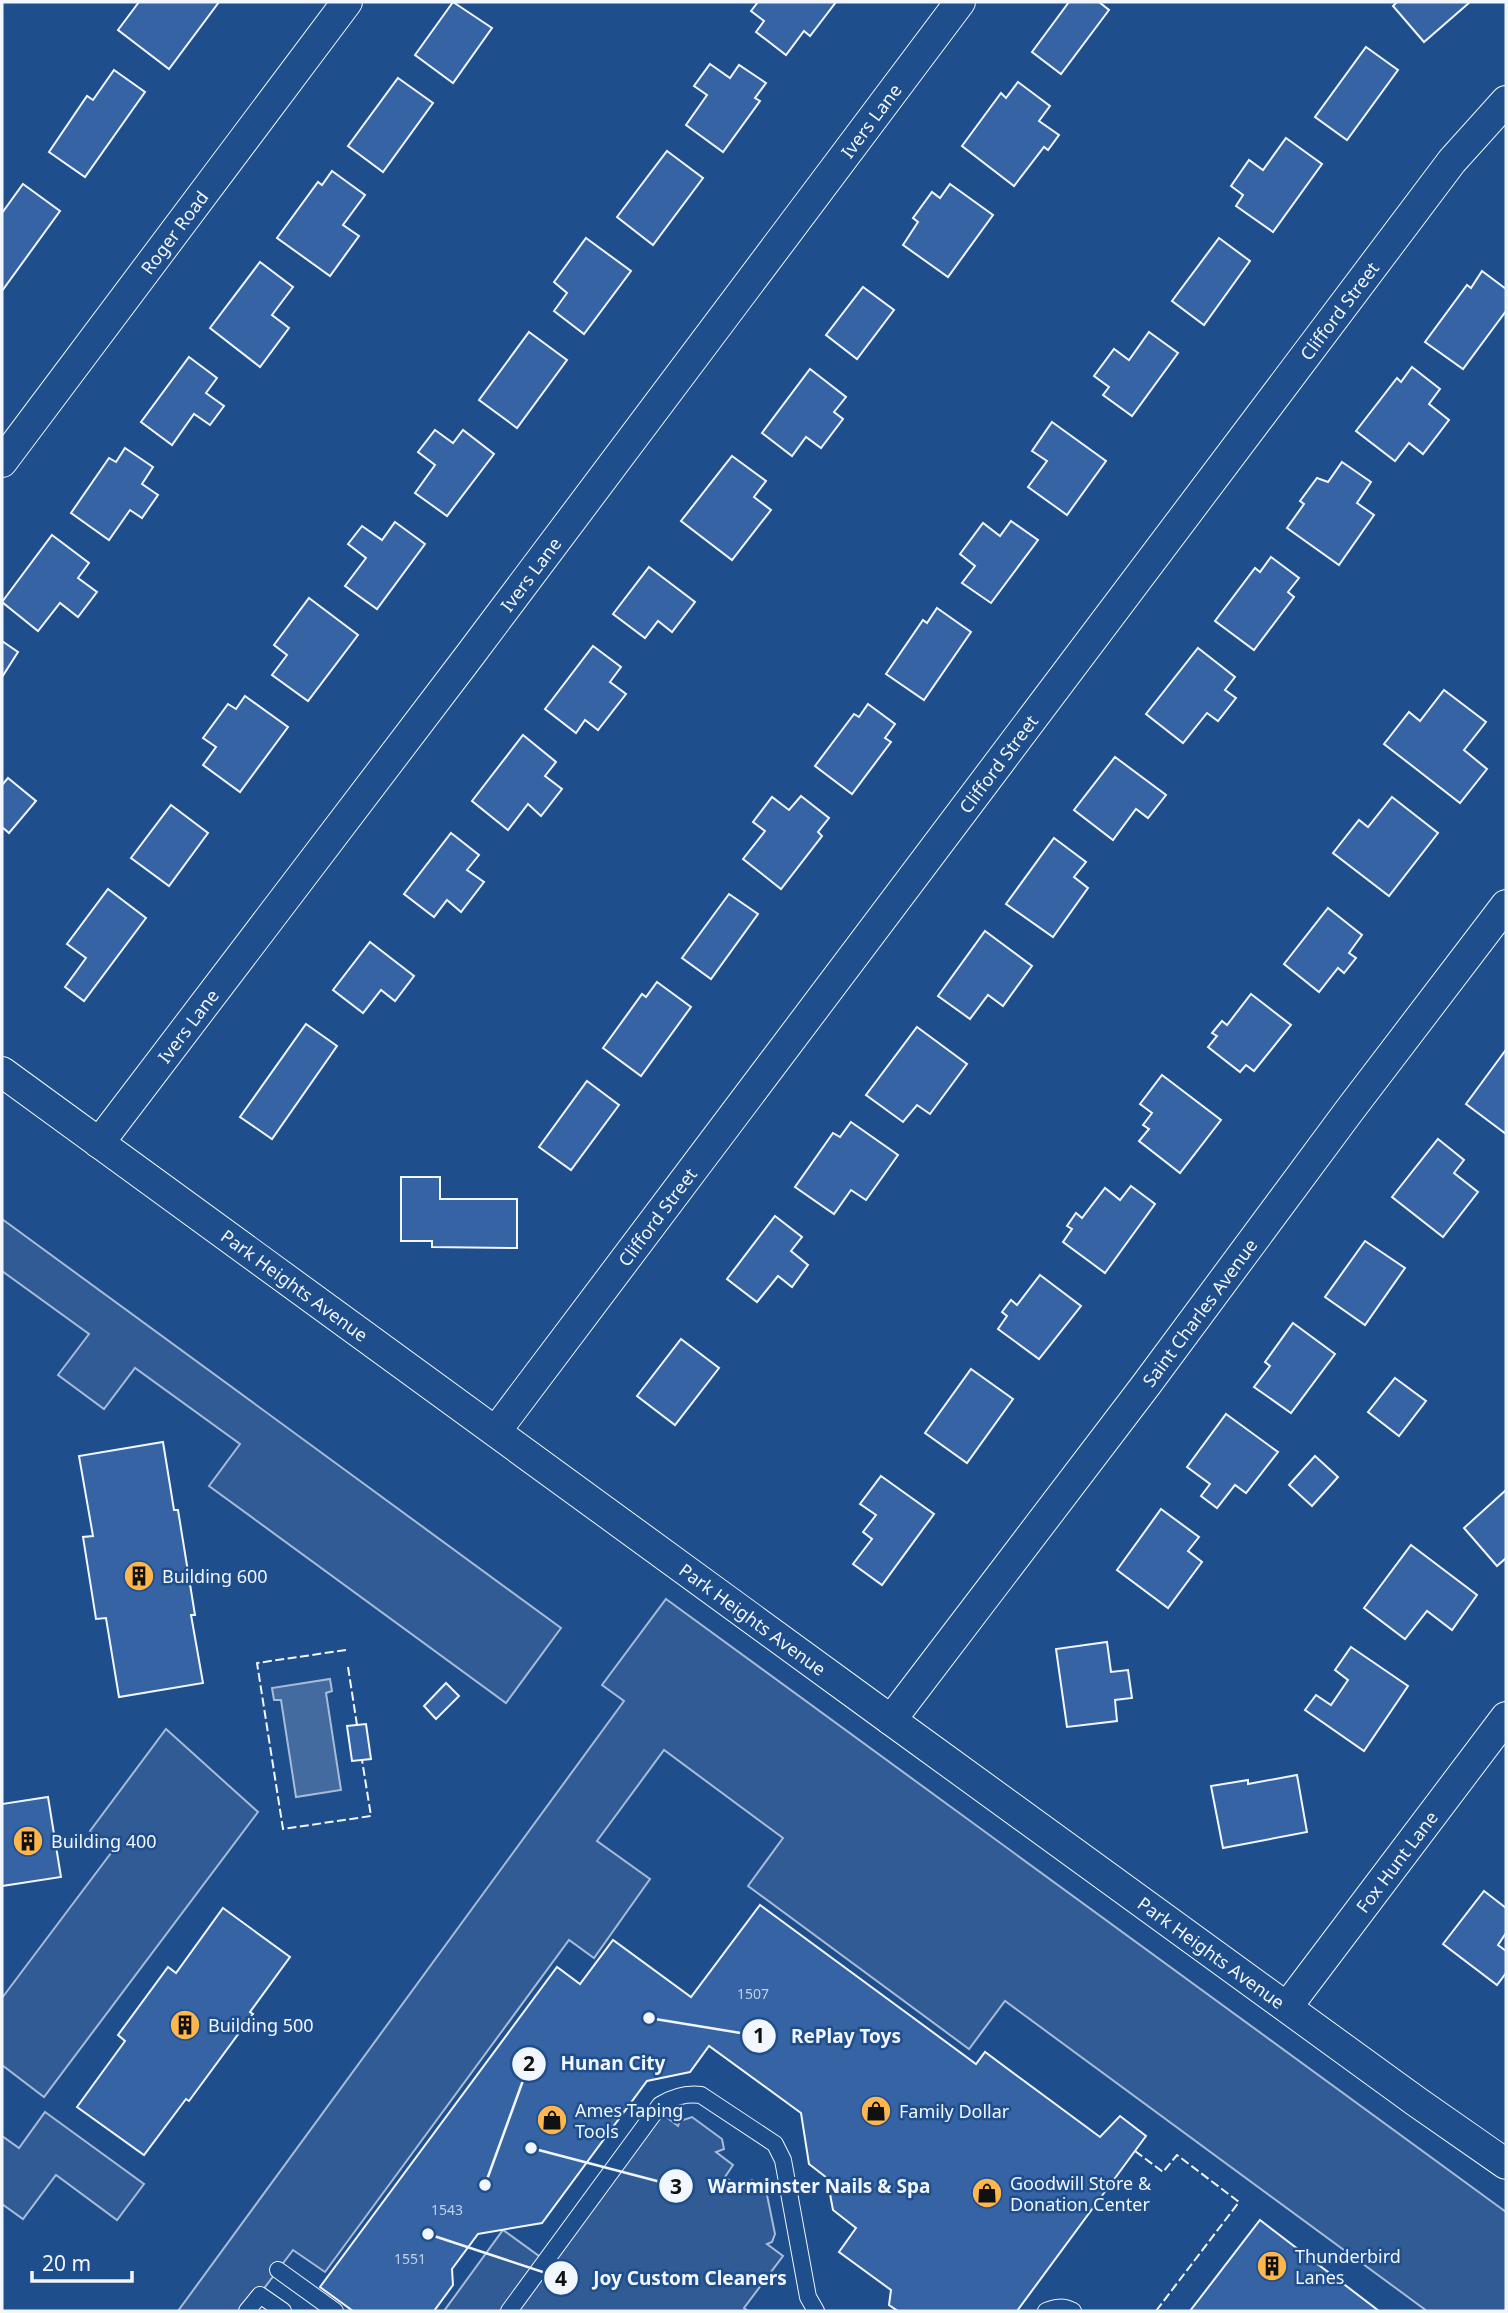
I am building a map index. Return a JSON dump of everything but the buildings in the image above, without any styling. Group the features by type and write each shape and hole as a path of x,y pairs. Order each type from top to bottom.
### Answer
{"street":[{"name":"Roger Road","path":"2,462 347,2"},
{"name":"Ivers Lane","path":"99,1143 470,655 960,2"},
{"name":"Clifford Street","path":"496,1431 1452,161 1506,101"},
{"name":"Saint Charles Avenue","path":"891,1720 1506,905"},
{"name":"Park Heights Avenue","path":"2,1072 1506,2164"},
{"name":"Fox Hunt Lane","path":"1287,2007 1506,1717"}],"lane":[{"path":"509,2311 660,2105 674,2097 691,2094 701,2095 775,2144 783,2160 808,2297 816,2311"},
{"path":"278,2270 335,2311"},
{"path":"247,2311 260,2295 283,2311"},
{"path":"1046,2311 1054,2307 1073,2311"}],"shaded area":[{"path":"2,1219 561,1628 506,1703 209,1486 240,1444 135,1368 104,1409 58,1375 89,1334 2,1271"},
{"path":"666,1599 1506,2212 1506,2311 1427,2311 1005,2001 969,2049 748,1886 783,1838 664,1750 597,1841 650,1879 594,1958 569,1940 325,2272 293,2250 247,2311 178,2311 624,1701 602,1685"},
{"path":"330,1679 332,1691 326,1693 341,1790 296,1797 281,1700 274,1700 272,1688"},
{"path":"166,1729 258,1812 44,2097 2,2065 2,1998 114,1849 90,1831"},
{"path":"657,2110 678,2126 680,2121 692,2117 722,2139 724,2149 716,2152 733,2165 725,2177 746,2191 747,2183 752,2180 766,2190 775,2234 772,2242 767,2244 783,2256 744,2308 748,2311 444,2311 503,2230 546,2261"},
{"path":"45,2112 144,2184 117,2220 56,2175 23,2219 2,2204 2,2136 19,2148"}],"fence":[{"path":"346,1650 257,1663 283,1829 371,1816 362,1760"},
{"path":"348,1667 357,1725"},
{"path":"1135,2151 1163,2172 1177,2155 1239,2202 1156,2311"}],"place":[{"name":"Building 600","path":"139,1576"},
{"name":"Building 400","path":"28,1841"},
{"name":"RePlay Toys","path":"649,2018"},
{"name":"Building 500","path":"185,2025"},
{"name":"Family Dollar","path":"876,2111"},
{"name":"Ames Taping Tools","path":"552,2120"},
{"name":"Warminster Nails & Spa","path":"531,2148"},
{"name":"Hunan City","path":"485,2185"},
{"name":"Goodwill Store & Donation Center","path":"987,2193"},
{"name":"Joy Custom Cleaners","path":"428,2234"},
{"name":"Thunderbird Lanes","path":"1272,2266"}]}
